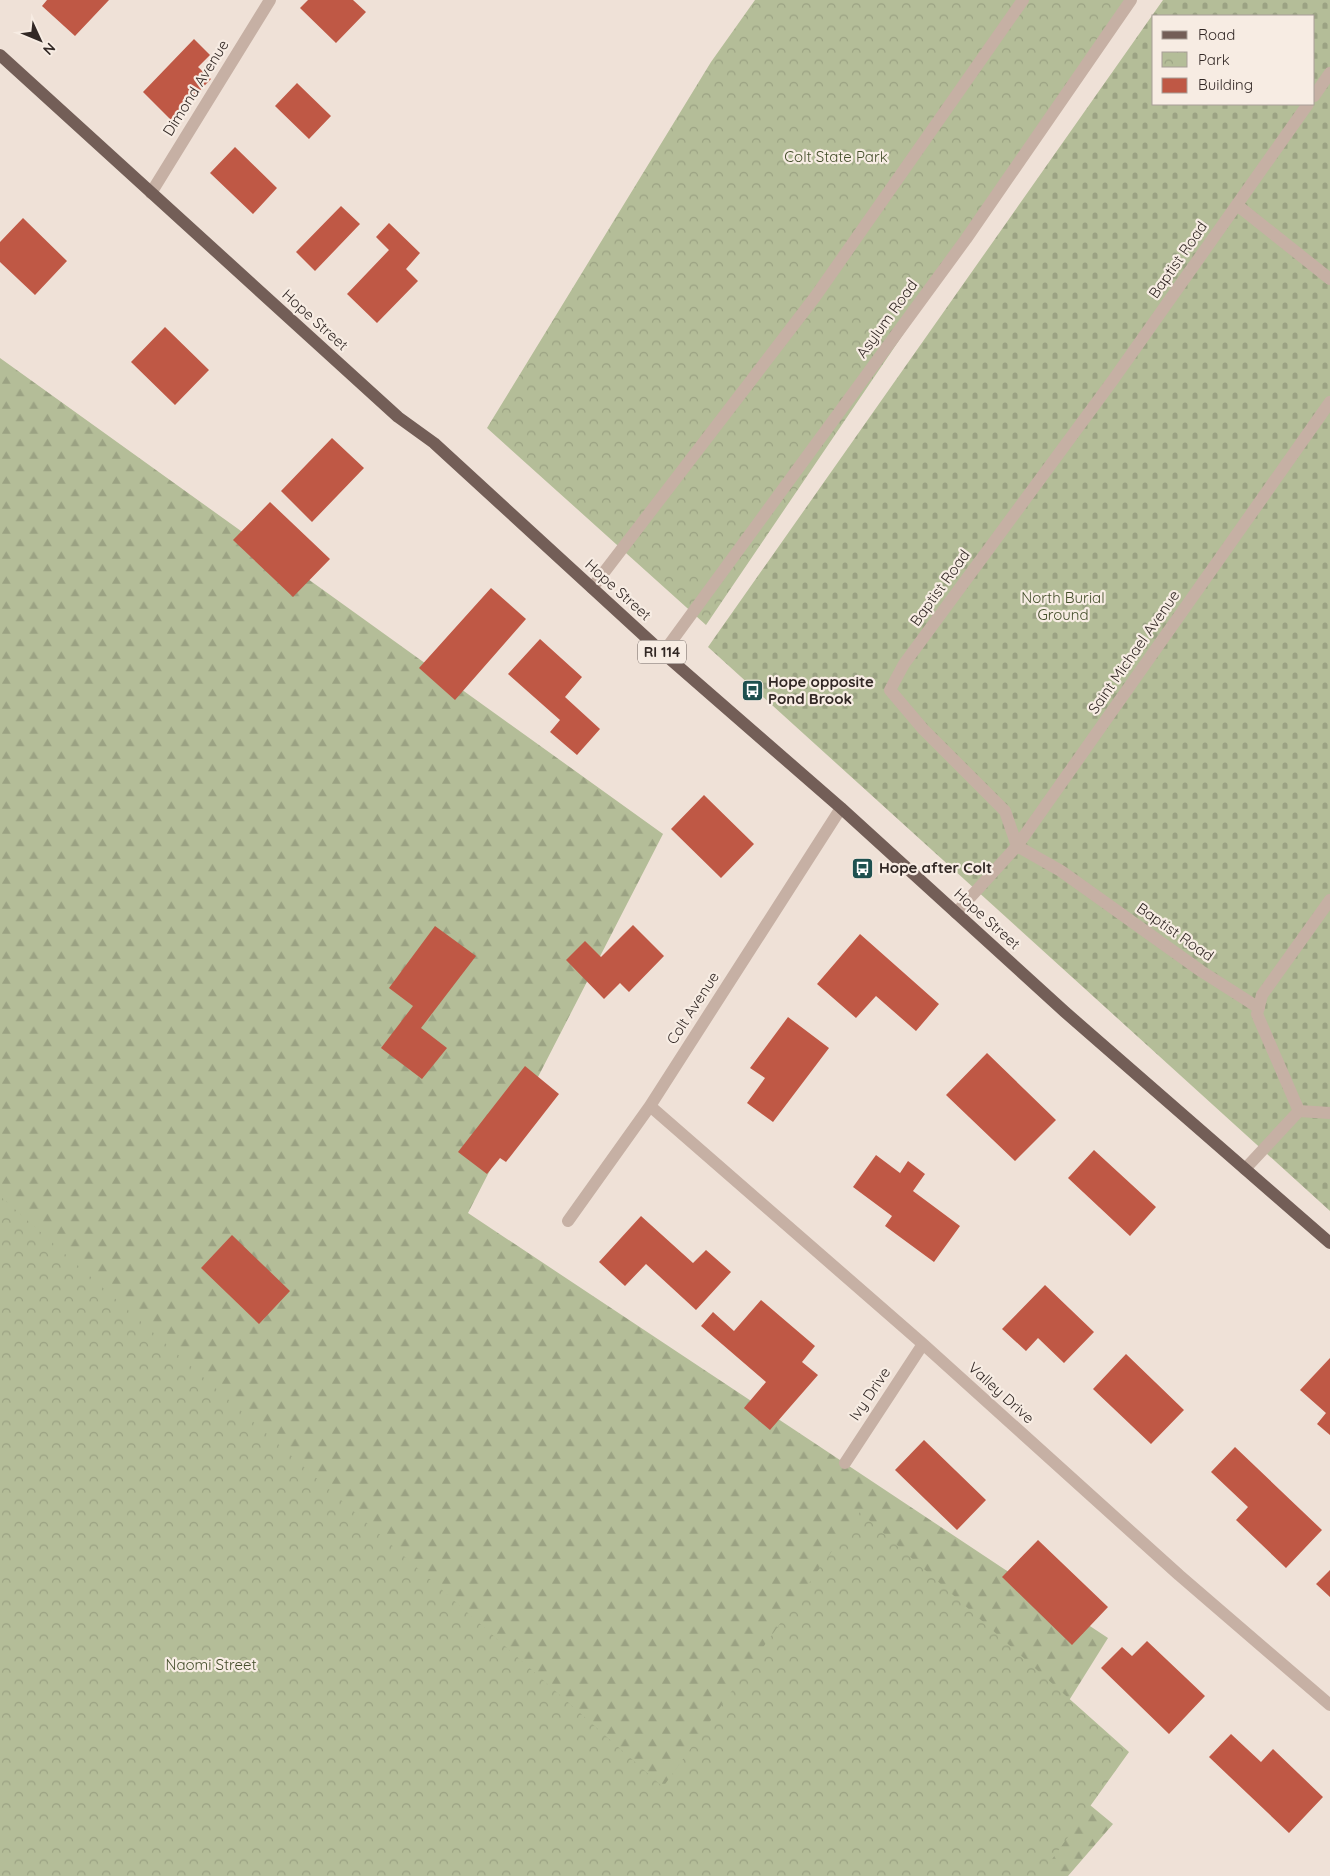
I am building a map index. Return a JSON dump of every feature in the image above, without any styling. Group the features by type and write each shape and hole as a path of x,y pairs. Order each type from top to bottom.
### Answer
{"main road":[{"name":"Hope Street","path":"0,55 398,418 434,444 663,653 841,808 1072,1019 1330,1243"}],"street":[{"name":"Dimond Avenue","path":"150,193 270,0"},
{"path":"592,588 815,297 1023,0"},
{"name":"Asylum Road","path":"663,653 966,239 1131,0"},
{"path":"1315,95 1330,73"},
{"name":"Baptist Road","path":"1258,1011 1061,871 1017,846 1005,812 923,729 890,690 904,664 1113,380 1307,105"},
{"path":"1237,205 1330,279"},
{"name":"Saint Michael Avenue","path":"956,913 1017,846 1330,402"},
{"name":"Colt Avenue","path":"568,1221 650,1106 841,808"},
{"path":"1299,1111 1258,1011 1262,995 1330,900"},
{"name":"Valley Drive","path":"650,1106 923,1344 1179,1575 1330,1705"},
{"path":"1245,1169 1299,1111"},
{"path":"1299,1111 1330,1113"},
{"name":"Ivy Drive","path":"844,1463 923,1344"}],"green space":[{"name":"Colt State Park","path":"755,0 1130,0 706,625 487,428 711,62"},
{"name":"North Burial Ground","path":"1163,0 1330,0 1330,1211 708,647 1152,16 1152,105 1315,105 1315,15 1152,15"},
{"path":"0,358 663,834 468,1213 1108,1638 1033,1758 1113,1824 1068,1876 0,1876"},
{"name":"Naomi Street","path":"0,1196 663,1787 860,1512 1129,1752 1040,1876 0,1876"}],"building":[{"path":"47,0 109,0 75,36 42,6"},
{"path":"308,0 353,0 366,12 336,43 300,8"},
{"path":"194,39 210,55 198,67 211,79 171,120 143,92"},
{"path":"297,83 331,116 309,139 275,106"},
{"path":"235,147 277,188 253,214 210,173"},
{"path":"341,206 360,224 315,271 296,252"},
{"path":"23,218 67,261 35,295 0,262 0,242"},
{"path":"389,223 420,253 406,269 418,281 377,323 347,294 389,250 376,237"},
{"path":"165,327 209,370 175,405 131,362"},
{"path":"332,438 364,468 312,522 281,491"},
{"path":"270,502 330,559 293,597 233,540"},
{"path":"491,588 526,619 455,700 419,668"},
{"path":"540,639 582,677 565,697 600,729 577,755 550,732 560,720 508,674"},
{"path":"704,795 754,844 721,878 671,829"},
{"path":"633,925 664,956 629,992 620,983 604,999 566,960 585,941 601,957"},
{"path":"435,926 476,956 421,1028 447,1048 422,1079 381,1048 413,1006 389,988"},
{"path":"860,934 939,1004 916,1031 876,996 856,1018 817,984"},
{"path":"788,1017 829,1048 773,1122 747,1103 765,1078 750,1068"},
{"path":"987,1053 1056,1120 1015,1161 946,1095"},
{"path":"525,1066 559,1094 506,1162 500,1158 487,1174 458,1152"},
{"path":"1094,1150 1156,1207 1130,1236 1068,1178"},
{"path":"876,1155 900,1173 908,1161 925,1174 913,1191 960,1226 934,1262 885,1226 892,1216 853,1187"},
{"path":"641,1216 693,1263 706,1250 731,1272 696,1310 646,1264 625,1286 599,1262"},
{"path":"232,1235 290,1291 259,1324 201,1268"},
{"path":"1045,1285 1094,1332 1064,1363 1038,1338 1026,1351 1002,1329"},
{"path":"761,1300 815,1346 802,1362 818,1375 770,1430 744,1408 766,1382 701,1326 713,1312 734,1331"},
{"path":"1126,1354 1184,1410 1151,1444 1093,1389"},
{"path":"1330,1358 1330,1435 1317,1424 1326,1413 1300,1390"},
{"path":"924,1440 986,1500 957,1530 895,1470"},
{"path":"1235,1447 1322,1530 1286,1568 1236,1520 1248,1507 1211,1472"},
{"path":"1038,1540 1108,1607 1072,1645 1002,1577"},
{"path":"1330,1570 1330,1597 1316,1584"},
{"path":"1147,1641 1205,1696 1169,1734 1101,1668 1122,1647 1132,1656"},
{"path":"1231,1734 1261,1762 1273,1749 1323,1797 1289,1833 1209,1757"}],"place":[{"name":"Hope opposite Pond Brook","path":"752,691"},
{"name":"Hope after Colt","path":"863,868"}]}
